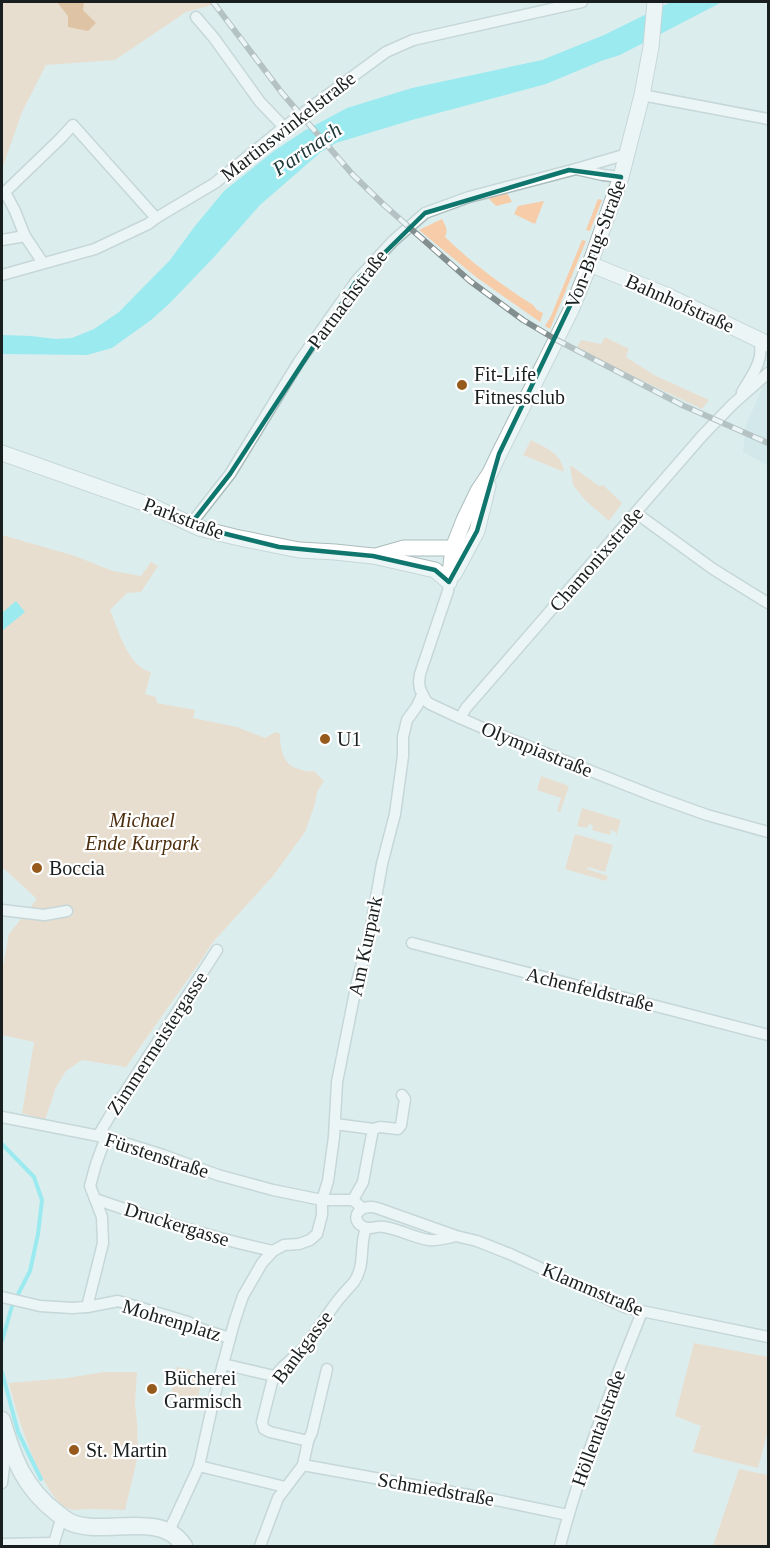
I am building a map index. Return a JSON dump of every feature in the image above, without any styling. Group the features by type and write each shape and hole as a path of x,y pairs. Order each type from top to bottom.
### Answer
{"main road":[{"path":"2,1420 7,1439 24,1476 44,1503 81,1523 169,1531 184,1546"}],"street":[{"name":"Martinswinkelstraße","path":"2,275 95,249 148,224 215,183 284,127 386,52 413,40 582,2"},
{"name":"Von-Brug-Straße","path":"449,582 450,548 571,310 621,177 642,95 651,47 655,2"},
{"path":"196,17 260,102 284,127"},
{"path":"642,95 768,119"},
{"path":"43,263 25,237 15,210 5,192 73,125 156,218"},
{"name":"Partnachstraße","path":"190,525 230,474 298,363 354,285 373,261 425,213 469,196 627,154"},
{"name":"Partnachstraße","path":"576,169 621,177"},
{"path":"2,240 25,237"},
{"name":"Bahnhofstraße","path":"590,264 666,295 764,342"},
{"name":"Chamonixstraße","path":"735,402 756,369 764,342"},
{"name":"Chamonixstraße","path":"460,718 466,708 702,436 735,402 768,373"},
{"name":"Parkstraße","path":"2,453 152,506 190,525 279,547 373,556 435,570 449,582"},
{"name":"Von-Brug-Straße","path":"449,582 477,531 490,473"},
{"path":"636,513 713,569 768,603"},
{"name":"Parkstraße","path":"373,556 404,548 450,548"},
{"path":"422,695 420,675 449,582"},
{"name":"Olympiastraße","path":"422,695 430,704 492,732 654,796 768,832"},
{"name":"Am Kurpark","path":"259,1248 273,1251 284,1245 299,1244 310,1240 317,1234 322,1215 317,1200 327,1181 335,1124 337,1082 357,982 369,937 382,864 395,814 403,756 403,737 407,720 422,695"},
{"path":"4,909 44,915 67,911"},
{"name":"Achenfeldstraße","path":"412,943 768,1035"},
{"name":"Zimmermeistergasse","path":"102,1137 111,1113 217,950"},
{"path":"335,1124 373,1129 380,1127 398,1129 401,1125 405,1099 402,1095"},
{"name":"Fürstenstraße","path":"2,1117 102,1137 163,1155 218,1175 273,1191 317,1200"},
{"path":"353,1200 363,1182 373,1129"},
{"path":"87,1307 103,1243 102,1217 90,1186 102,1137"},
{"name":"Druckergasse","path":"95,1199 154,1220 259,1248"},
{"path":"317,1200 353,1200 362,1208 357,1213 357,1220 366,1228"},
{"name":"Klammstraße","path":"362,1208 367,1206 377,1208 456,1236 477,1241 627,1308 768,1337"},
{"name":"Klammstraße","path":"366,1228 384,1226 428,1240 456,1236"},
{"name":"Bankgasse","path":"308,1441 264,1429 262,1422 274,1376 305,1347 354,1281 360,1270 366,1228"},
{"path":"230,1338 243,1296 262,1263 273,1251"},
{"name":"Mohrenplatz","path":"4,1297 40,1306 72,1308 118,1301 188,1322 201,1329 230,1338 199,1466 169,1531"},
{"name":"Höllentalstraße","path":"560,1546 568,1515 616,1377 642,1312"},
{"name":"Mohrenplatz","path":"223,1364 274,1376"},
{"name":"Bankgasse","path":"260,1546 278,1498 303,1465 327,1370"},
{"path":"2,1483 7,1439"},
{"name":"Schmiedstraße","path":"303,1465 568,1515"},
{"path":"199,1466 285,1487"},
{"path":"2,1544 53,1545 81,1523"}],"highlighted area":[{"path":"569,170 621,177 590,264 499,454 477,531 449,582 435,570 373,556 279,547 190,525 230,474 357,280 425,213"}],"shaded area":[{"path":"57,2 84,2 83,10 96,23 88,31 68,27 68,16"},
{"path":"768,375 768,466 743,452 746,425"}],"green space":[{"path":"2,2 223,2 186,12 115,60 46,65 22,112 2,169"},
{"path":"507,193 512,202 496,206 488,198"},
{"path":"598,199 602,200 590,231 586,230"},
{"path":"544,201 535,224 514,214 518,206"},
{"path":"442,219 446,228 445,237 487,273 543,313 540,322 476,277 419,230"},
{"path":"582,240 586,241 550,329 545,326"},
{"path":"605,337 629,349 626,357 654,375 709,400 702,409 577,347 581,340 601,344"},
{"path":"531,440 557,456 563,465 564,472 523,455"},
{"path":"570,465 599,486 603,485 622,503 609,521 585,500 573,485"},
{"name":"Michael Ende Kurpark","path":"2,535 75,556 113,571 141,576 151,562 158,566 141,592 127,593 110,610 120,637 130,655 143,669 151,672 145,694 156,697 157,703 195,710 193,718 237,727 265,738 275,732 280,734 283,756 286,761 305,771 314,771 324,781 317,792 305,832 273,876 213,942 126,1067 82,1060 66,1071 56,1087 45,1120 22,1113 34,1042 2,1035 2,971 9,934 37,899 2,867"},
{"path":"541,776 569,786 560,812 557,811 561,798 537,790"},
{"path":"582,808 621,820 616,836 616,832 611,830 610,835 592,830 593,826 589,824 587,828 577,826"},
{"path":"575,834 613,845 605,872 588,867 587,869 608,876 606,881 565,869"},
{"path":"694,1343 768,1357 768,1430 758,1468 693,1452 701,1426 675,1416"},
{"path":"177,1367 200,1374 199,1378 202,1379 197,1402 170,1398"},
{"path":"104,1372 137,1372 135,1404 138,1455 125,1510 72,1510 60,1503 40,1473 17,1413 9,1383"},
{"path":"739,1469 768,1475 768,1546 713,1546"}],"water":[{"name":"Partnach","path":"671,2 722,2 620,55 546,84 336,143 321,152 260,205 170,303 112,348 87,355 2,354 2,335 72,338 94,329 119,312 170,260 224,191 274,151 304,131 347,108 412,88 542,60 604,35"},
{"path":"16,601 25,612 3,630 2,613"}],"waterway":[{"path":"2,1144 34,1177 42,1200 30,1271 12,1306 2,1341"},
{"path":"2,1372 18,1432 41,1479"}],"railway":[{"path":"213,2 282,93 353,175 470,281 523,320 555,339 682,405 768,443"}],"place":[{"name":"Fit-Life Fitnessclub","path":"462,385"},
{"name":"U1","path":"325,739"},
{"name":"Boccia","path":"37,868"},
{"name":"Bücherei Garmisch","path":"152,1389"},
{"name":"St. Martin","path":"74,1450"}]}
